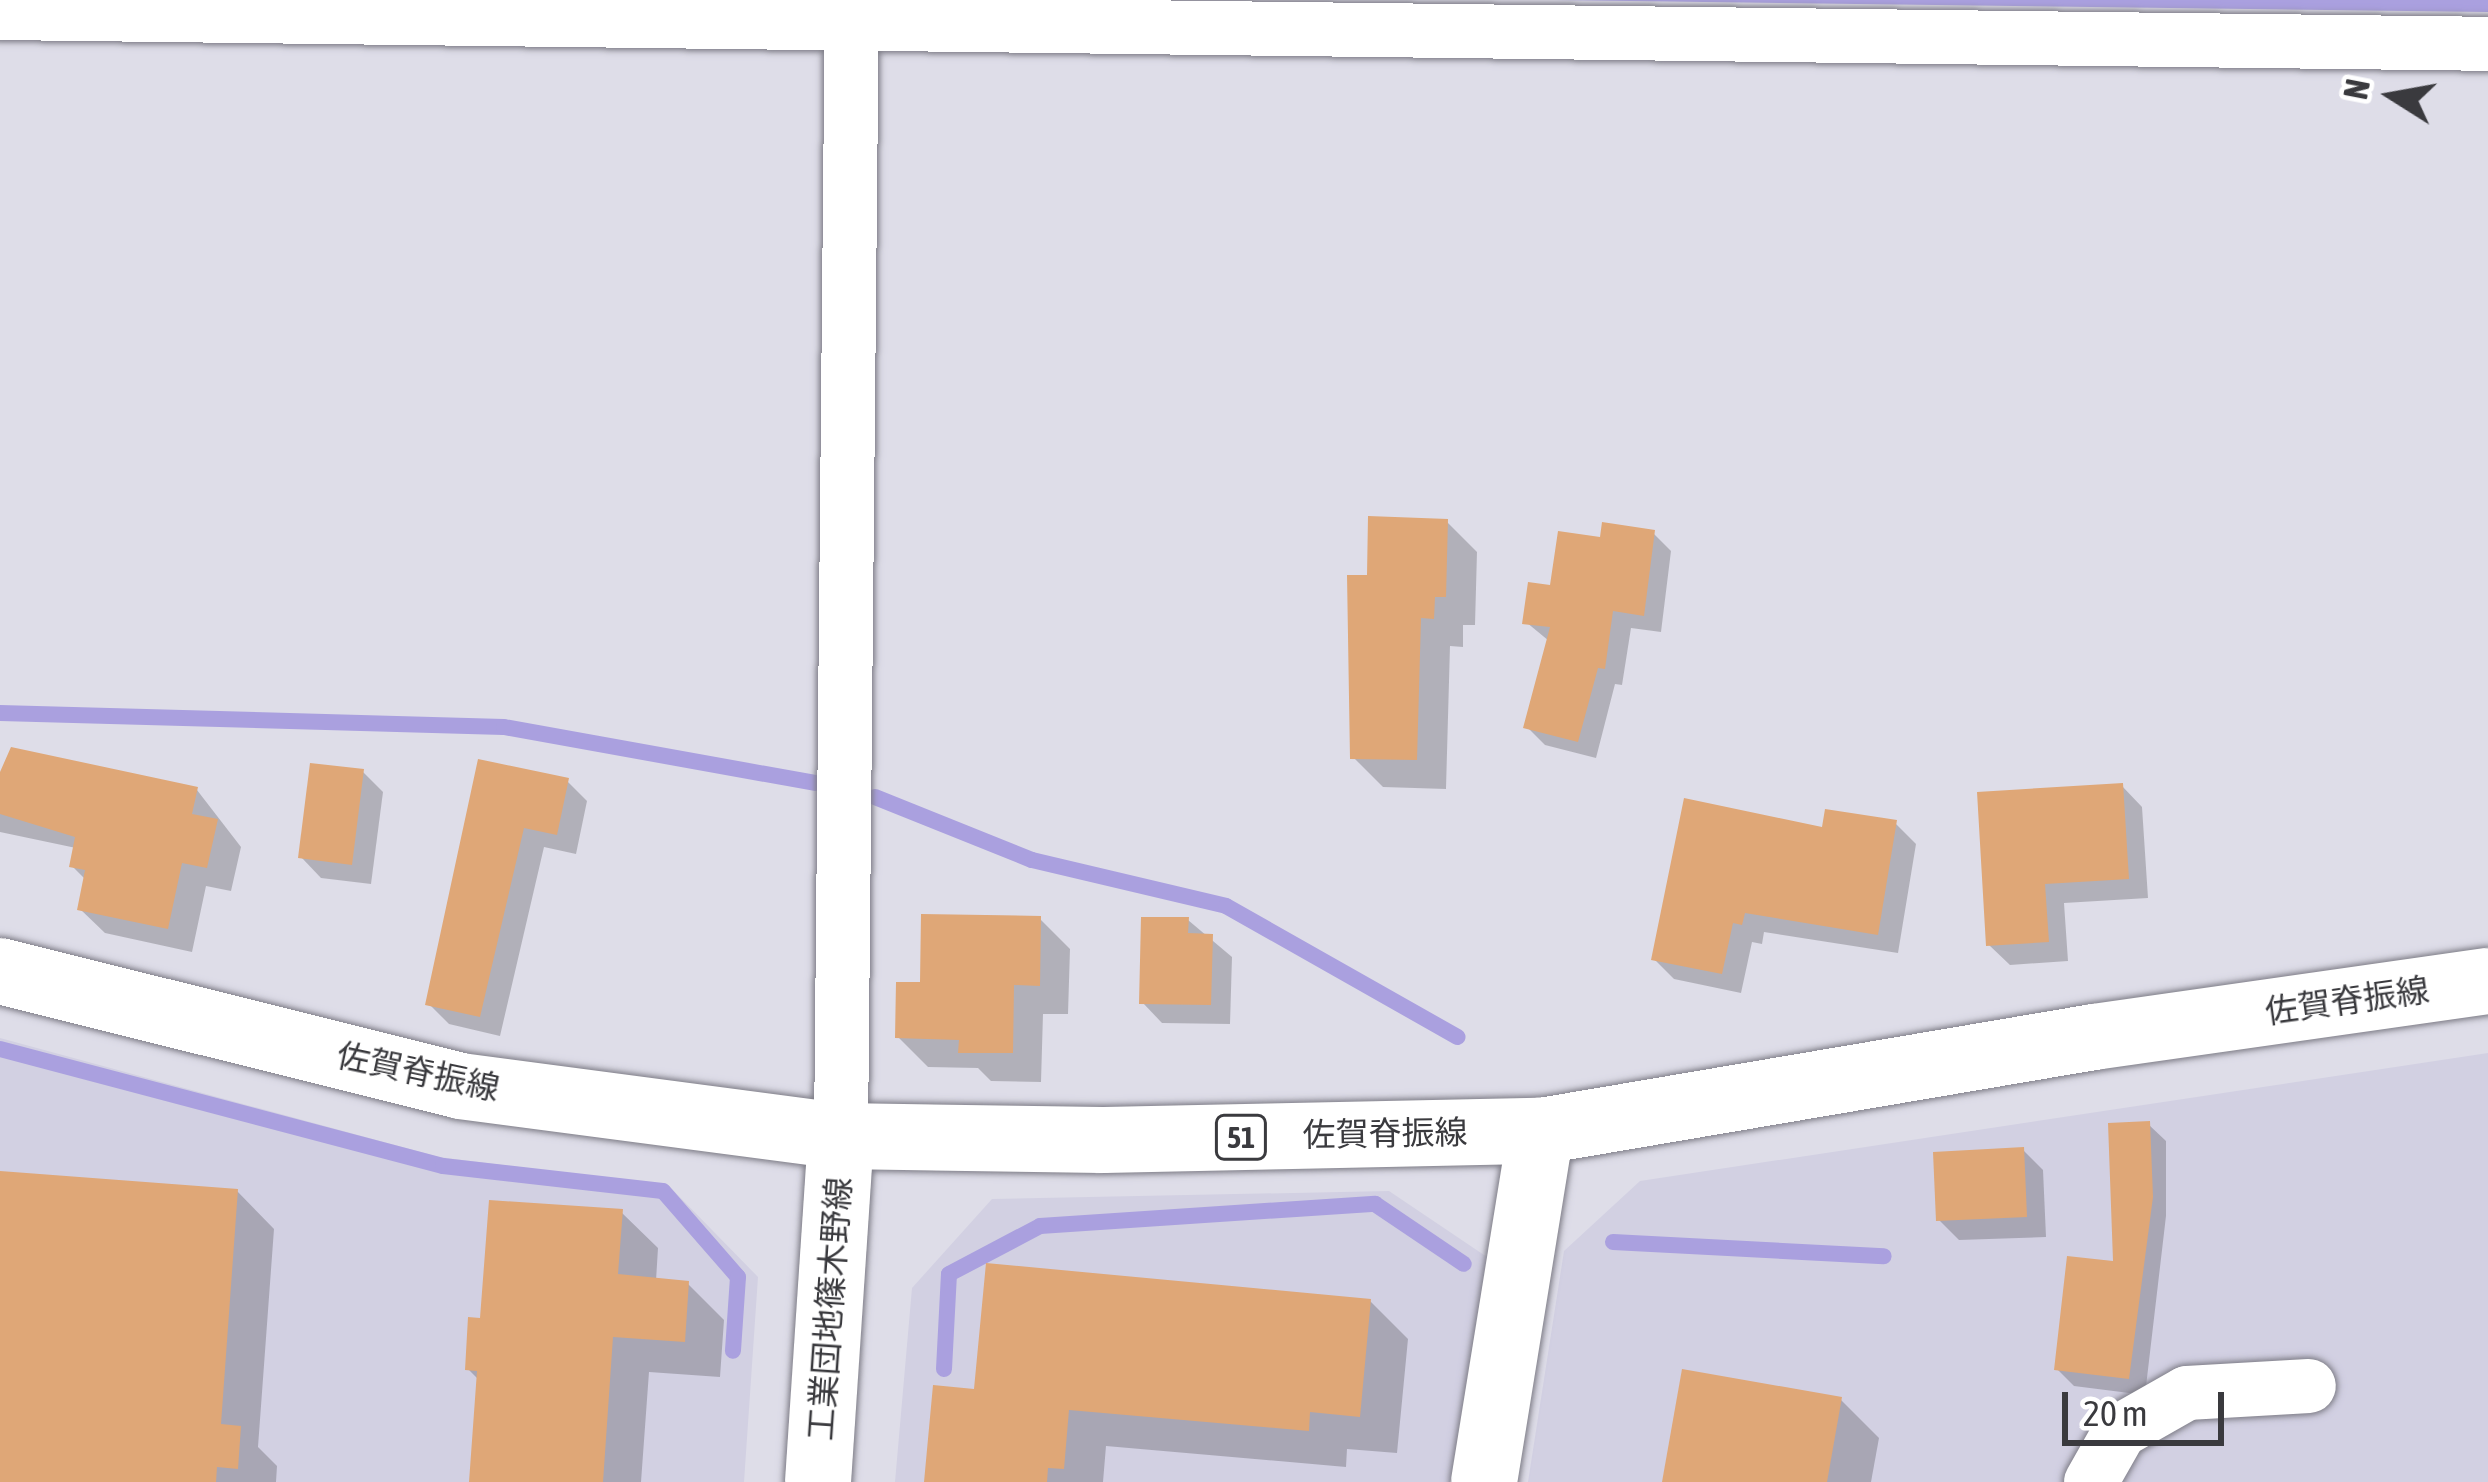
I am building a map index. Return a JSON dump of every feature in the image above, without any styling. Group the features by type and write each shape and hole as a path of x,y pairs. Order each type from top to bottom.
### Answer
{"main road":[{"name":"佐賀脊振線","path":"0,971 460,1086 842,1136 1541,1131 2094,1037 2488,981"},
{"path":"1484,1482 1541,1131"},
{"name":"工業団地篠木野線","path":"818,1482 842,1136"}],"street":[{"path":"0,13 852,12 2488,44"},
{"path":"842,1136 852,12"},
{"path":"2091,1482 2120,1431 2187,1393 2309,1386"}],"shaded area":[{"path":"1554,0 2488,0 2488,12"},
{"path":"0,1038 439,1157 669,1186 758,1277 744,1482 0,1482"},
{"path":"2488,1053 2488,1482 1528,1482 1564,1251 1640,1181"},
{"path":"1389,1191 1487,1257 1450,1482 895,1482 912,1288 992,1199"}],"building":[{"path":"1368,516 1448,519 1446,597 1435,597 1434,619 1421,618 1417,760 1350,759 1347,575 1367,575"},
{"path":"1602,522 1655,530 1644,616 1613,611 1605,669 1598,668 1578,742 1523,728 1550,627 1522,624 1528,582 1550,585 1558,531 1600,537"},
{"path":"11,747 198,787 192,814 218,819 207,868 182,863 168,929 77,910 85,870 69,867 75,837 0,814 0,772"},
{"path":"478,759 569,778 557,835 524,828 480,1017 425,1005"},
{"path":"310,763 364,769 352,865 298,858"},
{"path":"2123,783 2129,879 2045,884 2049,942 1986,946 1977,792"},
{"path":"1684,798 1822,827 1825,809 1897,820 1878,935 1745,913 1742,925 1733,923 1722,974 1651,960"},
{"path":"921,914 1041,916 1040,986 1014,985 1013,1053 958,1053 959,1040 895,1038 896,982 920,982"},
{"path":"1141,917 1189,917 1188,933 1213,934 1211,1005 1139,1004"},
{"path":"2150,1121 2153,1197 2129,1379 2054,1370 2067,1256 2113,1261 2108,1123"},
{"path":"2024,1147 2027,1217 1936,1221 1933,1152"},
{"path":"0,1171 238,1189 221,1424 241,1426 238,1469 217,1467 216,1482 0,1482"},
{"path":"489,1200 623,1209 618,1274 689,1281 685,1342 613,1337 603,1482 469,1482 477,1371 465,1370 468,1317 480,1318"},
{"path":"986,1263 1371,1299 1360,1417 1310,1412 1309,1431 1069,1410 1064,1469 1048,1468 1047,1482 924,1482 933,1385 974,1389"},
{"path":"1682,1369 1842,1397 1827,1482 1662,1482"}],"waterway":[{"path":"0,713 504,727 815,783"},
{"path":"875,797 1032,860 1226,906 1458,1037"},
{"path":"0,1049 443,1166 663,1191 738,1277 733,1351"},
{"path":"944,1369 949,1274 1040,1226 1375,1204 1464,1264"},
{"path":"1613,1242 1884,1256"}]}
